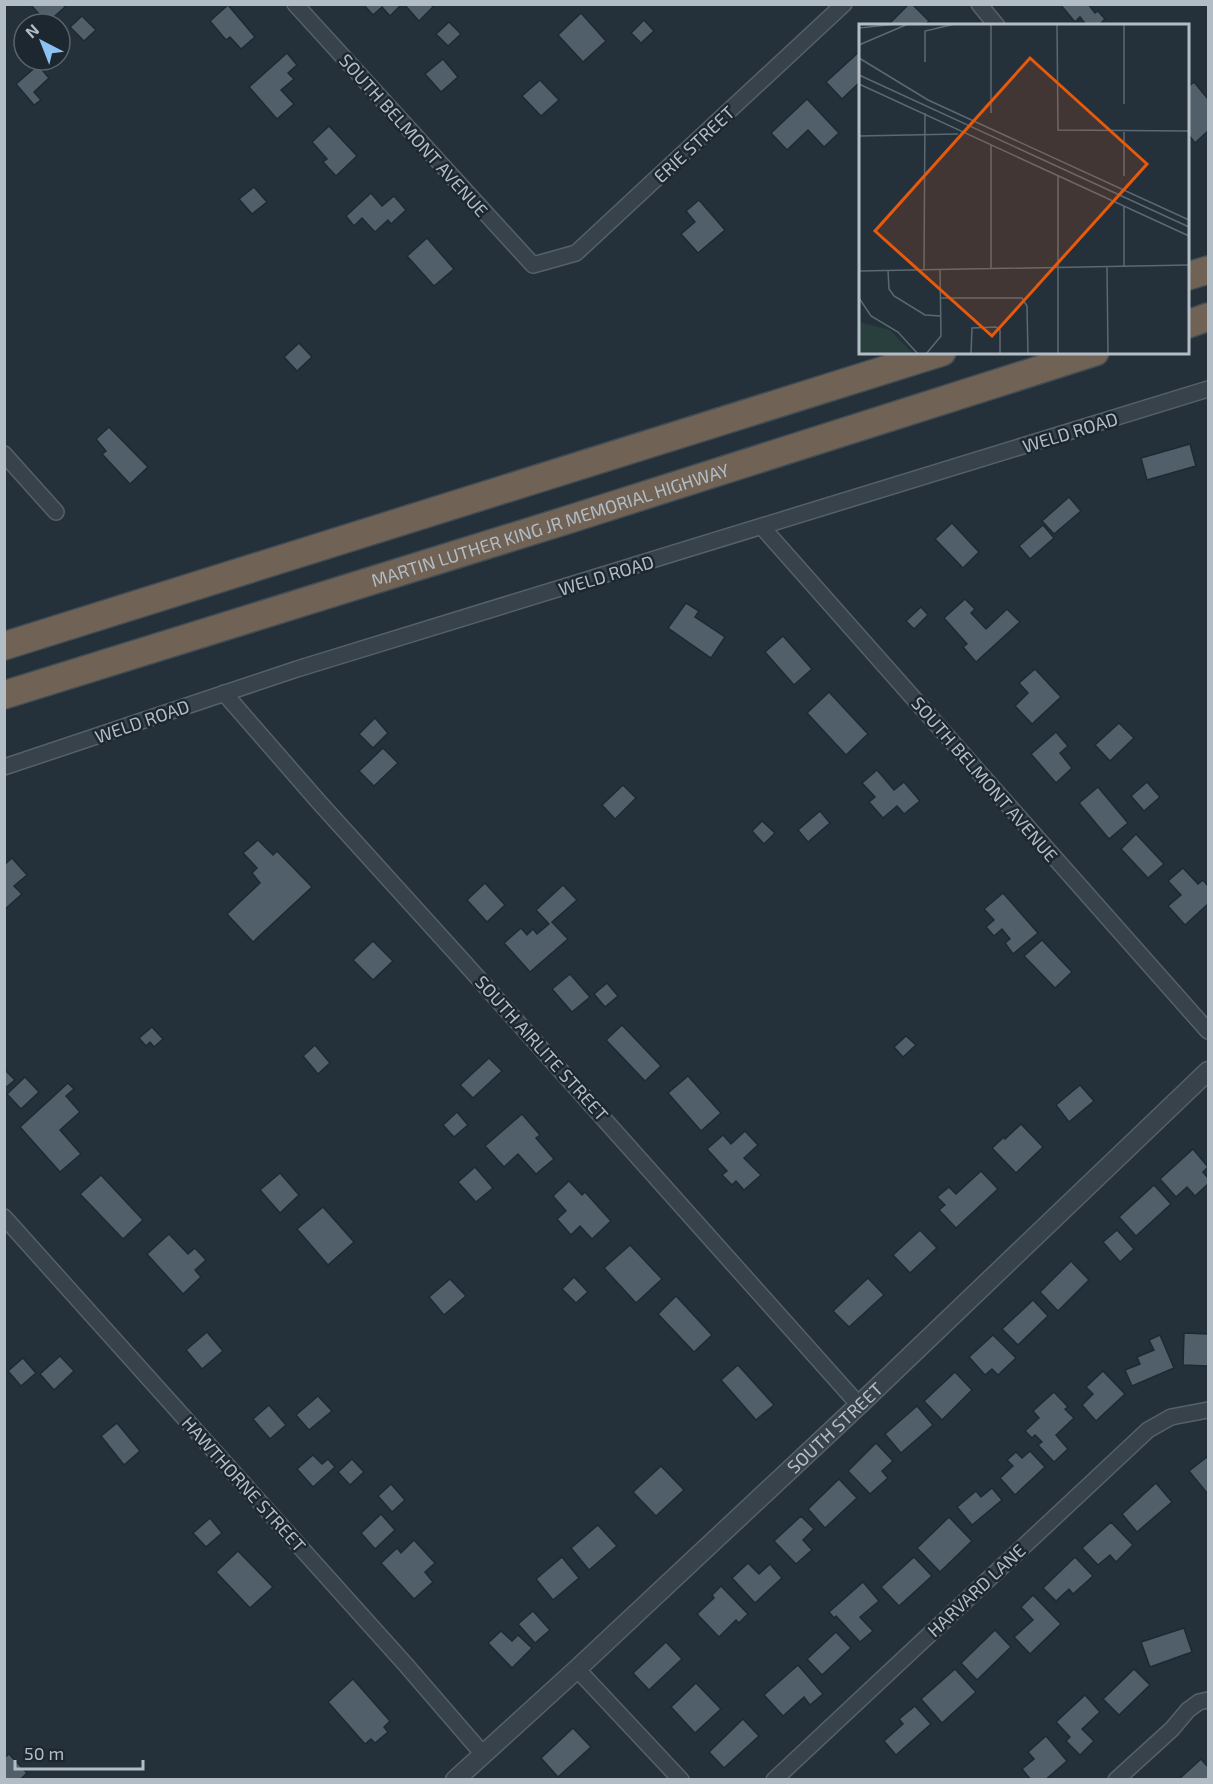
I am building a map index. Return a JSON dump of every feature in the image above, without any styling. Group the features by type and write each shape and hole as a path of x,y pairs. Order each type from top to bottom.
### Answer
{"highway":[{"path":"1189,276 1209,270"},
{"path":"1189,324 1209,317"},
{"path":"4,646 936,354"},
{"name":"MARTIN LUTHER KING JR MEMORIAL HIGHWAY","path":"4,695 555,524 1089,354"}],"street":[{"name":"SOUTH BELMONT AVENUE","path":"295,4 533,265"},
{"name":"ERIE STREET","path":"533,265 576,253 844,4"},
{"path":"979,4 996,24"},
{"name":"WELD ROAD","path":"4,767 224,693 1209,389"},
{"path":"4,454 56,512"},
{"name":"SOUTH BELMONT AVENUE","path":"762,527 1209,1031"},
{"name":"SOUTH AIRLITE STREET","path":"224,693 859,1405"},
{"name":"SOUTH STREET","path":"454,1779 577,1669 859,1405 1209,1071"},
{"name":"HAWTHORNE STREET","path":"4,1216 482,1753"},
{"name":"HARVARD LANE","path":"774,1779 1135,1441 1159,1423 1187,1413 1209,1410"},
{"path":"577,1669 681,1779"},
{"path":"1116,1779 1172,1729 1188,1710 1199,1702 1209,1700"}],"building":[{"path":"30,4 63,4 65,7 59,12 37,12"},
{"path":"363,4 402,4 390,16 382,7 373,15"},
{"path":"404,4 431,4 433,7 419,21"},
{"path":"909,4 912,4 929,21 926,24 889,24"},
{"path":"1060,4 1088,4 1095,13 1098,11 1105,19 1100,24 1085,24 1080,17 1075,22"},
{"path":"228,5 255,37 241,49 230,37 226,40 210,21"},
{"path":"581,13 606,41 583,62 558,35"},
{"path":"82,16 96,30 84,41 72,29 72,25"},
{"path":"644,20 654,31 641,43 631,33"},
{"path":"449,22 461,34 448,46 436,34"},
{"path":"859,52 859,83 842,99 826,82"},
{"path":"287,53 297,65 288,73 294,79 281,90 294,104 277,119 249,87"},
{"path":"443,59 458,77 441,92 425,74"},
{"path":"30,72 44,72 49,78 34,92 41,100 34,105 16,84"},
{"path":"540,80 559,100 541,116 522,96"},
{"path":"1194,82 1208,99 1208,131 1195,143 1189,135 1189,86"},
{"path":"807,99 839,133 824,147 808,130 787,150 771,133"},
{"path":"329,126 357,156 336,176 323,162 327,159 312,142"},
{"path":"254,187 267,202 252,214 239,199"},
{"path":"371,193 382,206 394,196 406,210 391,224 388,220 375,232 362,218 354,226 346,216"},
{"path":"699,200 725,230 698,253 681,234 695,222 686,211"},
{"path":"427,238 454,269 434,286 407,256"},
{"path":"299,343 312,357 297,371 284,357"},
{"path":"109,427 148,467 130,484 102,454 106,451 96,439"},
{"path":"1190,444 1196,466 1147,480 1141,458"},
{"path":"1069,497 1081,511 1054,534 1042,521"},
{"path":"952,523 979,552 963,568 935,539"},
{"path":"1043,525 1054,538 1030,559 1019,546"},
{"path":"965,599 975,609 971,613 986,629 1007,609 1020,622 976,662 963,647 967,644 944,618"},
{"path":"686,603 699,611 695,617 725,637 711,658 668,628"},
{"path":"921,607 928,615 914,629 906,621"},
{"path":"783,636 812,669 794,685 765,652"},
{"path":"1035,669 1061,697 1032,724 1015,706 1028,693 1019,683"},
{"path":"829,692 868,734 846,755 807,713"},
{"path":"375,718 388,733 373,748 359,734"},
{"path":"1119,723 1134,738 1110,761 1095,745"},
{"path":"1056,732 1068,746 1060,753 1072,768 1056,783 1031,754"},
{"path":"383,748 398,763 374,786 359,771"},
{"path":"877,770 894,790 904,782 920,801 904,814 897,806 883,818 869,802 875,797 862,783"},
{"path":"1147,782 1160,797 1144,811 1131,796"},
{"path":"623,785 636,798 615,819 602,805"},
{"path":"1098,787 1128,823 1109,839 1079,803"},
{"path":"820,811 830,823 808,842 798,830"},
{"path":"762,821 775,833 764,844 752,831"},
{"path":"1136,834 1164,864 1148,878 1121,849"},
{"path":"258,840 273,855 277,851 312,887 253,942 227,914 260,883 252,873 257,868 243,853"},
{"path":"12,858 27,875 14,886 22,894 4,910 4,865"},
{"path":"1183,868 1198,884 1203,880 1208,886 1208,904 1185,925 1168,906 1181,895 1168,881"},
{"path":"485,883 505,905 487,922 467,900"},
{"path":"563,885 577,900 552,922 568,939 530,972 504,943 521,928 527,935 533,929 537,934 549,924 536,910"},
{"path":"1003,893 1038,933 1013,954 1005,943 1010,939 1002,929 994,936 986,927 994,920 984,909"},
{"path":"1042,940 1072,972 1055,988 1024,956"},
{"path":"373,941 393,961 373,980 353,960"},
{"path":"570,974 590,997 572,1012 552,989"},
{"path":"607,983 618,996 605,1007 594,994"},
{"path":"622,1025 661,1066 645,1081 606,1040"},
{"path":"152,1027 163,1039 154,1047 150,1042 146,1046 139,1038"},
{"path":"906,1036 916,1045 903,1057 894,1047"},
{"path":"315,1045 330,1063 318,1074 303,1056"},
{"path":"489,1058 502,1071 473,1098 460,1085"},
{"path":"4,1069 15,1080 4,1089"},
{"path":"688,1076 721,1113 701,1131 668,1093"},
{"path":"25,1077 39,1092 21,1109 7,1094"},
{"path":"68,1083 74,1089 66,1096 80,1112 60,1130 81,1154 60,1172 20,1127"},
{"path":"1080,1085 1094,1101 1069,1122 1056,1105"},
{"path":"457,1112 468,1125 454,1137 443,1125"},
{"path":"522,1114 540,1135 536,1138 554,1159 536,1174 518,1154 504,1167 485,1146"},
{"path":"1021,1124 1043,1147 1016,1173 992,1148"},
{"path":"745,1131 758,1145 744,1158 761,1175 744,1190 736,1181 732,1185 722,1175 727,1171 707,1149 723,1135 731,1144"},
{"path":"1193,1149 1208,1167 1203,1172 1208,1178 1208,1184 1195,1196 1187,1187 1176,1197 1160,1179"},
{"path":"475,1167 493,1188 476,1202 458,1182"},
{"path":"981,1171 998,1189 956,1228 939,1210 945,1205 937,1197 949,1187 956,1194"},
{"path":"280,1173 299,1195 280,1213 260,1190"},
{"path":"101,1175 143,1220 123,1239 80,1194"},
{"path":"569,1181 582,1195 585,1192 611,1221 592,1239 580,1226 571,1235 557,1219 566,1211 553,1196"},
{"path":"1154,1185 1171,1204 1136,1236 1119,1217"},
{"path":"323,1207 354,1242 328,1265 297,1229"},
{"path":"920,1230 937,1248 910,1273 893,1255"},
{"path":"1117,1230 1134,1249 1120,1262 1103,1242"},
{"path":"169,1234 188,1254 195,1248 206,1260 195,1270 201,1277 183,1294 147,1254"},
{"path":"630,1245 662,1279 636,1303 604,1268"},
{"path":"1071,1261 1089,1280 1058,1311 1040,1292"},
{"path":"574,1277 588,1292 576,1303 562,1289"},
{"path":"868,1278 884,1295 849,1327 833,1311"},
{"path":"450,1279 466,1296 444,1315 429,1297"},
{"path":"676,1296 712,1335 694,1352 658,1314"},
{"path":"1033,1300 1048,1316 1018,1345 1002,1329"},
{"path":"207,1332 223,1351 202,1369 186,1350"},
{"path":"1184,1333 1208,1334 1208,1366 1183,1365"},
{"path":"993,1335 1016,1358 998,1375 992,1369 985,1375 969,1357"},
{"path":"1160,1335 1174,1368 1132,1386 1125,1370 1140,1364 1137,1357 1154,1350 1149,1340"},
{"path":"60,1356 74,1371 54,1390 40,1374"},
{"path":"23,1358 36,1373 21,1386 8,1371"},
{"path":"738,1365 774,1405 756,1420 721,1380"},
{"path":"1103,1371 1125,1394 1096,1421 1082,1405 1093,1394 1086,1387"},
{"path":"955,1372 972,1390 942,1420 924,1401"},
{"path":"1054,1392 1068,1407 1065,1409 1074,1418 1056,1435 1068,1449 1054,1462 1038,1445 1042,1442 1035,1435 1032,1438 1025,1431 1039,1418 1033,1411"},
{"path":"318,1396 332,1411 309,1430 296,1415"},
{"path":"269,1405 286,1425 270,1439 253,1419"},
{"path":"917,1406 933,1425 901,1453 885,1434"},
{"path":"117,1423 140,1451 124,1465 101,1436"},
{"path":"876,1443 893,1461 882,1471 888,1478 870,1494 848,1471"},
{"path":"1030,1451 1045,1467 1015,1495 1000,1478 1013,1466 1007,1460 1016,1452 1022,1458"},
{"path":"313,1455 322,1464 328,1459 335,1467 313,1487 297,1469"},
{"path":"1207,1457 1208,1491 1207,1493 1189,1471"},
{"path":"352,1459 364,1472 350,1485 338,1472"},
{"path":"661,1466 684,1490 656,1516 633,1492"},
{"path":"839,1479 857,1498 825,1528 808,1509"},
{"path":"1156,1483 1172,1502 1137,1532 1122,1514"},
{"path":"391,1484 405,1500 392,1512 378,1496"},
{"path":"992,1488 1002,1500 972,1525 957,1507 976,1491 981,1497"},
{"path":"381,1514 395,1530 375,1549 361,1533"},
{"path":"801,1516 814,1529 803,1540 812,1550 796,1564 774,1541"},
{"path":"949,1517 972,1541 940,1572 917,1548"},
{"path":"210,1518 222,1533 206,1547 193,1533"},
{"path":"1111,1522 1133,1545 1116,1562 1110,1555 1098,1565 1082,1548"},
{"path":"598,1525 617,1546 589,1570 571,1548"},
{"path":"414,1540 435,1563 425,1572 433,1582 414,1599 381,1563 397,1548 401,1553"},
{"path":"238,1551 273,1587 250,1608 216,1572"},
{"path":"562,1557 579,1578 553,1600 536,1579"},
{"path":"914,1557 932,1576 899,1606 881,1587"},
{"path":"1075,1557 1093,1576 1073,1594 1069,1589 1056,1601 1043,1588"},
{"path":"748,1563 759,1574 770,1564 782,1578 755,1603 732,1578"},
{"path":"863,1582 879,1601 860,1617 873,1631 860,1642 836,1616 834,1618 829,1612"},
{"path":"721,1586 748,1614 739,1623 736,1620 719,1637 697,1614 714,1598 712,1595"},
{"path":"1033,1595 1061,1624 1030,1654 1014,1637 1033,1620 1021,1607"},
{"path":"533,1611 550,1630 535,1643 518,1624"},
{"path":"1184,1628 1192,1652 1150,1667 1141,1642"},
{"path":"995,1630 1011,1647 977,1680 961,1663"},
{"path":"501,1631 512,1641 518,1635 532,1648 512,1668 488,1643"},
{"path":"836,1632 851,1648 822,1675 807,1659"},
{"path":"666,1642 682,1659 649,1690 633,1673"},
{"path":"798,1665 823,1694 810,1705 804,1697 783,1716 764,1695"},
{"path":"955,1669 976,1692 942,1723 921,1699"},
{"path":"1134,1669 1150,1685 1119,1715 1103,1699"},
{"path":"353,1679 390,1721 384,1727 388,1732 375,1743 371,1739 365,1744 328,1702"},
{"path":"696,1683 721,1709 695,1733 671,1707"},
{"path":"1085,1695 1100,1712 1082,1729 1094,1741 1080,1755 1066,1741 1070,1737 1056,1722"},
{"path":"915,1706 931,1724 896,1755 884,1741 903,1724 899,1719"},
{"path":"743,1719 759,1736 724,1768 709,1752"},
{"path":"573,1728 591,1747 558,1777 541,1758"},
{"path":"1046,1736 1067,1761 1045,1780 1031,1780 1022,1769 1034,1759 1028,1752"},
{"path":"9,1754 27,1773 20,1780 4,1780 4,1758"},
{"path":"1201,1759 1208,1767 1208,1780 1178,1780"}]}
